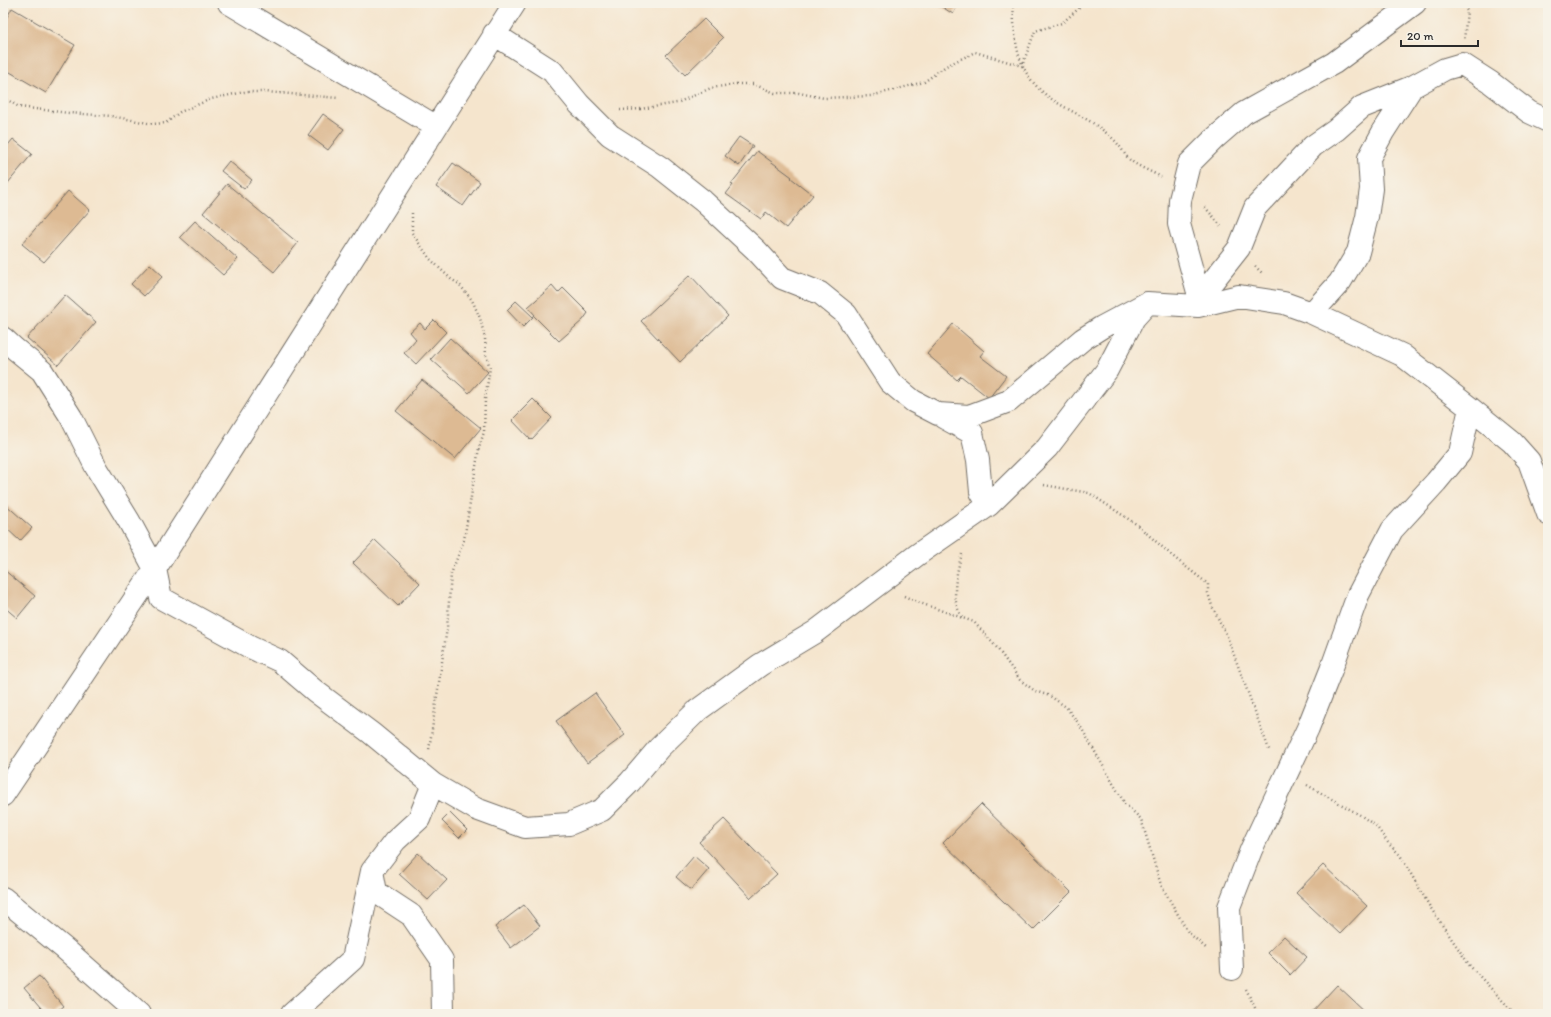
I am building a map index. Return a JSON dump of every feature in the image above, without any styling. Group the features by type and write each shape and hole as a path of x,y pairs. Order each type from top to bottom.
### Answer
{"street":[{"path":"229,3 435,126"},
{"path":"3,795 155,569 435,126 515,3"},
{"path":"1198,299 1179,224 1180,200 1184,190 1189,164 1214,139 1244,113 1334,63 1416,3"},
{"path":"494,34 552,71 579,104 610,135 660,167 703,201 756,250 782,278 820,293 846,314 890,382 913,401 972,433 978,460 981,492 989,505"},
{"path":"1198,299 1239,248 1256,208 1313,146 1336,130 1362,106 1412,88 1445,69 1462,64 1490,82 1529,112 1548,121"},
{"path":"1312,313 1340,282 1358,252 1368,210 1371,189 1369,158 1383,132 1412,88"},
{"path":"938,414 968,416 1009,401 1083,339 1147,303 1239,296 1284,303 1312,313 1402,355 1470,408 1512,442 1529,461 1548,514"},
{"path":"3,338 42,371 71,417 96,467 129,521 155,569 161,598 250,647 280,661 371,733 432,784 476,809 525,827 569,824 602,810 630,782 659,748 698,710 760,664 815,632 917,555 989,505 1047,448 1107,370 1134,318 1147,303"},
{"path":"1232,969 1230,907 1251,850 1308,728 1358,595 1392,530 1436,482 1460,453 1470,408"},
{"path":"292,1014 353,959 372,871 395,841 419,819 432,784"},
{"path":"372,871 376,892 411,915 442,960 443,1014"},
{"path":"3,898 65,949 139,1014"}],"path":[{"path":"1013,3 1013,23 1016,46 1022,66 1032,83 1053,100 1076,112 1100,128 1116,142 1130,160 1190,193 1207,209 1269,281 1284,303"},
{"path":"1022,66 1035,31 1062,22 1085,3"},
{"path":"1462,3 1467,12 1462,64"},
{"path":"617,110 641,109 677,103 711,88 736,84 753,84 775,92 799,93 824,98 872,96 924,82 946,66 975,52 1022,66"},
{"path":"3,97 19,106 68,113 111,116 153,124 166,123 180,112 211,99 244,92 266,92 343,98"},
{"path":"411,207 412,233 430,259 451,279 459,284 472,300 480,318 485,340 486,355 490,368 485,399 484,432 479,448 464,540 451,574 447,628 429,755 432,784"},
{"path":"1018,477 1030,482 1047,486 1089,493 1136,524 1176,559 1208,584 1210,599 1227,636 1272,757 1286,774 1360,815 1376,826 1400,856 1430,907 1470,966 1515,1014"},
{"path":"963,617 958,610 955,594 958,566 965,545 965,522"},
{"path":"877,585 920,603 974,622 997,648 1020,680 1035,691 1050,696 1066,707 1079,724 1125,804 1140,819 1160,885 1188,932 1205,948 1224,959 1249,992 1258,1014"}],"building":[{"path":"936,3 959,3 953,14"},
{"path":"12,8 75,45 46,93 3,68 3,24"},
{"path":"704,19 723,38 685,75 666,55"},
{"path":"323,114 344,129 328,150 308,135"},
{"path":"739,137 753,146 739,166 725,156"},
{"path":"13,139 32,154 3,189 3,151"},
{"path":"757,151 813,195 786,228 766,212 761,219 726,194 733,185 731,184"},
{"path":"229,161 252,180 244,189 221,171"},
{"path":"453,163 480,182 463,206 436,187"},
{"path":"227,184 298,243 274,272 203,213"},
{"path":"68,191 90,210 44,262 22,244"},
{"path":"195,221 238,259 223,275 180,237"},
{"path":"150,264 163,276 144,296 131,284"},
{"path":"690,275 728,316 680,362 641,321"},
{"path":"552,286 558,293 563,288 588,313 583,320 559,341 534,316 535,315 528,307"},
{"path":"65,295 96,322 58,365 27,338"},
{"path":"516,301 533,317 523,327 507,310"},
{"path":"434,320 446,332 416,364 404,353 416,339 410,332 420,323 425,329"},
{"path":"953,324 984,351 980,356 1006,376 989,398 961,376 957,380 927,354"},
{"path":"450,338 488,372 469,393 431,359"},
{"path":"422,380 481,428 455,459 396,411"},
{"path":"533,399 552,418 531,440 512,420"},
{"path":"3,502 32,528 20,541 3,525"},
{"path":"375,540 420,583 398,606 353,563"},
{"path":"3,569 35,596 17,618 3,606"},
{"path":"595,693 625,735 587,763 556,721"},
{"path":"981,804 1071,892 1033,930 943,843"},
{"path":"450,813 467,830 459,838 442,821"},
{"path":"724,819 777,874 751,898 699,842"},
{"path":"418,853 447,880 428,900 399,874"},
{"path":"694,856 709,869 691,890 676,877"},
{"path":"1323,865 1367,906 1340,934 1296,893"},
{"path":"524,905 540,926 511,948 495,927"},
{"path":"1284,936 1307,957 1290,975 1268,953"},
{"path":"39,976 63,1006 53,1014 46,1014 24,988"},
{"path":"1337,985 1368,1014 1310,1014"}]}
